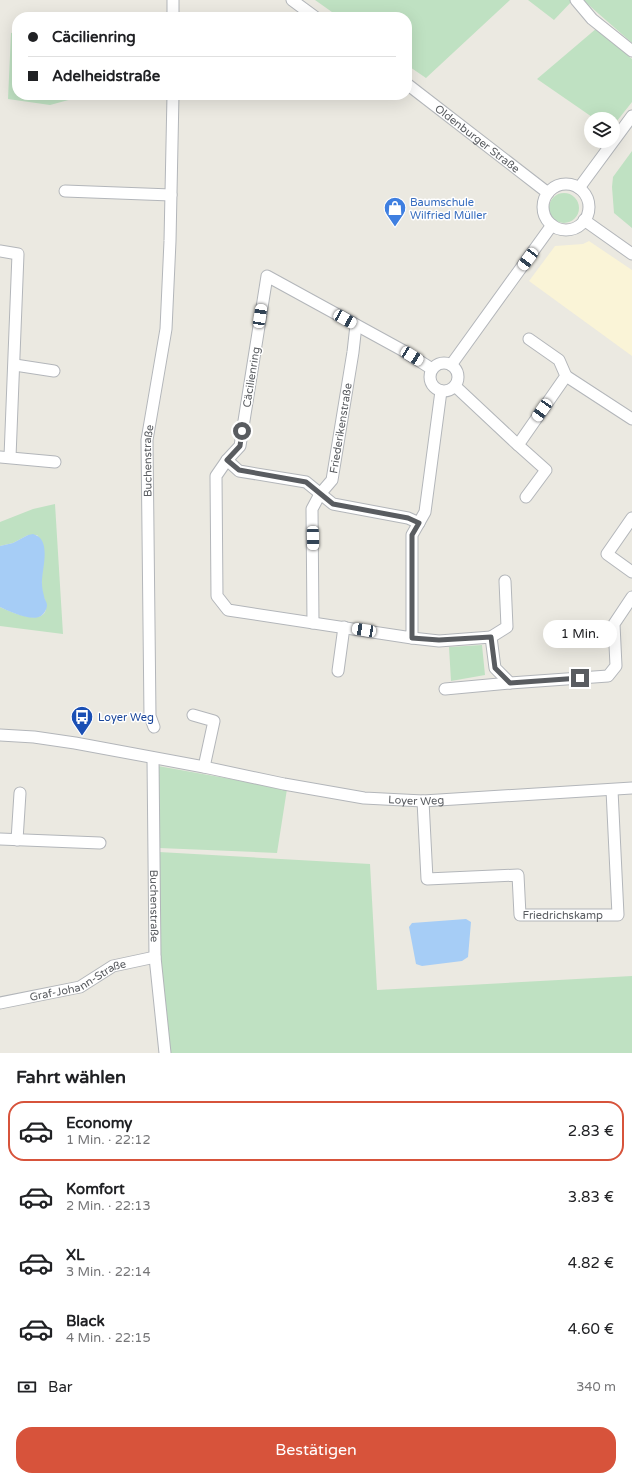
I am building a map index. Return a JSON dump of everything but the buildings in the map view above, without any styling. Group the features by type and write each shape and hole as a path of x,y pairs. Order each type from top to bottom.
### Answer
{"street":[{"path":"173,0 173,12"},
{"path":"292,0 309,12"},
{"path":"576,0 592,19 632,51"},
{"name":"Oldenburger Straße","path":"412,88 548,193"},
{"name":"Buchenstraße","path":"154,727 150,716 147,440 166,329 170,241 173,100"},
{"path":"579,188 632,116"},
{"path":"572,184 579,188 584,193 589,207 588,214 584,220 572,229 564,230 552,225 545,218 543,210 543,203 548,193 557,185 572,184"},
{"path":"65,191 171,195"},
{"path":"584,220 632,254"},
{"path":"451,365 552,225"},
{"path":"0,252 18,254 14,365 5,457 55,462"},
{"name":"Cäcilienring","path":"432,369 402,350 267,276 240,446 227,460 216,476 217,596 228,610 412,638 439,640 491,637"},
{"name":"Friederikenstraße","path":"313,623 312,509 320,494 332,480 356,325"},
{"path":"529,339 559,360 566,376 632,419"},
{"path":"441,363 451,365 458,374 455,386 449,391 437,390 430,383 430,373 432,369 441,363"},
{"path":"14,365 54,371"},
{"path":"518,445 566,376"},
{"path":"455,386 546,470 526,497"},
{"path":"412,638 412,535 425,512 441,391"},
{"path":"227,460 239,470 306,482 333,504 408,518 419,523"},
{"path":"632,518 606,554 632,572"},
{"path":"505,582 507,627 491,637 495,668 510,683"},
{"path":"445,689 608,676 616,666 614,624 632,597"},
{"path":"338,671 344,627"},
{"path":"193,715 214,721 204,766"},
{"name":"Loyer Weg","path":"0,735 34,737 75,743 204,766 284,784 364,798 423,801 632,788"},
{"name":"Buchenstraße","path":"153,758 155,958 165,1053"},
{"name":"Friedrichskamp","path":"423,801 427,879 518,875 520,915 618,915 612,790"},
{"path":"17,840 20,793"},
{"path":"0,839 100,843"},
{"name":"Graf-Johann-Straße","path":"0,1003 80,987 113,966 155,958"}],"shaded area":[{"path":"589,241 632,270 632,356 529,281 555,246 583,244"}],"green space":[{"path":"315,0 510,0 426,78 412,68 412,12 332,12"},
{"path":"528,0 573,0 554,20"},
{"path":"583,0 632,0 632,43"},
{"path":"597,28 632,59 632,102 620,117 620,112 585,112 537,79"},
{"path":"12,33 12,100 8,99"},
{"path":"15,100 68,100 50,105"},
{"path":"632,151 632,228 614,213 612,187 613,177"},
{"path":"564,193 574,198 579,208 574,218 564,223 554,218 549,208 554,198"},
{"path":"55,504 63,634 0,626 0,607 20,615 35,617 41,616 45,612 46,604 42,586 44,555 40,540 37,535 28,535 13,543 0,546 0,522 33,509"},
{"path":"482,645 485,675 451,681 449,647"},
{"path":"158,766 287,789 277,853 159,848"},
{"path":"159,852 370,864 377,990 632,976 632,1053 168,1053 159,959"}],"water":[{"path":"33,534 39,537 43,542 45,556 42,586 47,605 44,613 37,618 26,617 0,607 0,546 13,543"},
{"path":"466,919 471,922 468,957 462,961 422,966 416,964 409,927 412,923"}],"place":[{"name":"Baumschule Wilfried Müller","path":"395,228"},
{"name":"Loyer Weg","path":"82,736"}],"route":[{"path":"242,431 240,446 227,460 239,470 306,482 333,504 408,518 419,523 412,535 412,638 439,640 491,637 495,668 510,683 580,678"}]}
